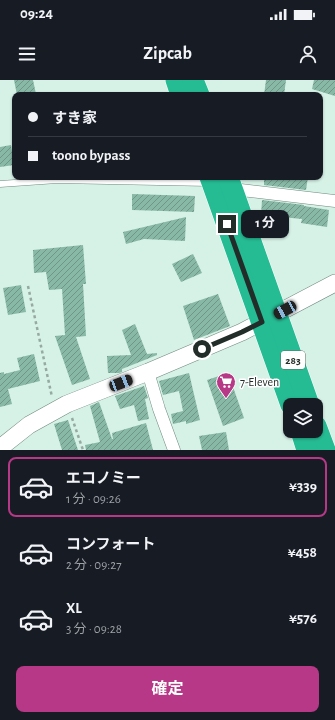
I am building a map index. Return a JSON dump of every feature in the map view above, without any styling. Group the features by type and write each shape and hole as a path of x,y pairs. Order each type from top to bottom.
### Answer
{"highway":[{"path":"176,80 180,92"},
{"path":"193,80 198,92"},
{"name":"283","path":"221,182 270,318 306,398"},
{"name":"283","path":"270,318 289,398"},
{"path":"303,438 307,450"},
{"path":"320,438 325,450"}],"street":[{"path":"221,182 335,201"},
{"path":"0,448 29,425 61,407 242,332 335,283"},
{"path":"148,372 159,409 174,450"}],"lane":[{"path":"0,184 57,180 221,182"}],"path":[{"path":"28,286 61,407 83,450"}],"building":[{"path":"14,80 33,80 36,92 16,92"},
{"path":"266,80 286,80 284,92 264,92"},
{"path":"314,80 335,80 335,96 312,89"},
{"path":"11,145 12,165 0,167 0,147"},
{"path":"264,180 308,180 306,190 264,185"},
{"path":"132,194 195,196 194,212 132,210"},
{"path":"262,200 304,205 329,210 327,227 301,223 302,219 261,215"},
{"path":"186,217 185,241 144,239 126,244 123,232"},
{"path":"83,245 86,284 83,284 86,336 76,337 90,379 72,385 55,336 65,335 62,289 49,290 46,272 34,273 33,250"},
{"path":"193,254 202,273 181,282 172,264"},
{"path":"21,285 26,312 8,315 3,288"},
{"path":"218,294 230,326 194,340 183,306"},
{"path":"135,324 147,354 157,353 157,355 122,369 122,372 108,373 107,356 131,355 122,330"},
{"path":"34,354 40,381 8,389 12,404 0,407 0,373 4,372 4,374 20,370 17,358"},
{"path":"189,373 200,420 186,424 186,421 173,424 171,414 183,411 179,391 163,395 159,381"},
{"name":"7-Eleven","path":"228,373 244,418 223,426 207,380"},
{"path":"144,386 148,398 145,399 149,419 138,421 134,405 120,409 115,396"},
{"path":"99,402 112,439 112,433 146,423 153,450 86,450 85,445 100,442 90,406"},
{"path":"68,420 78,450 62,450 54,424"},
{"path":"226,432 229,450 202,450 199,436"}],"place":[{"name":"7-Eleven","path":"226,399"}],"route":[{"path":"202,349 262,322 227,224"}]}
